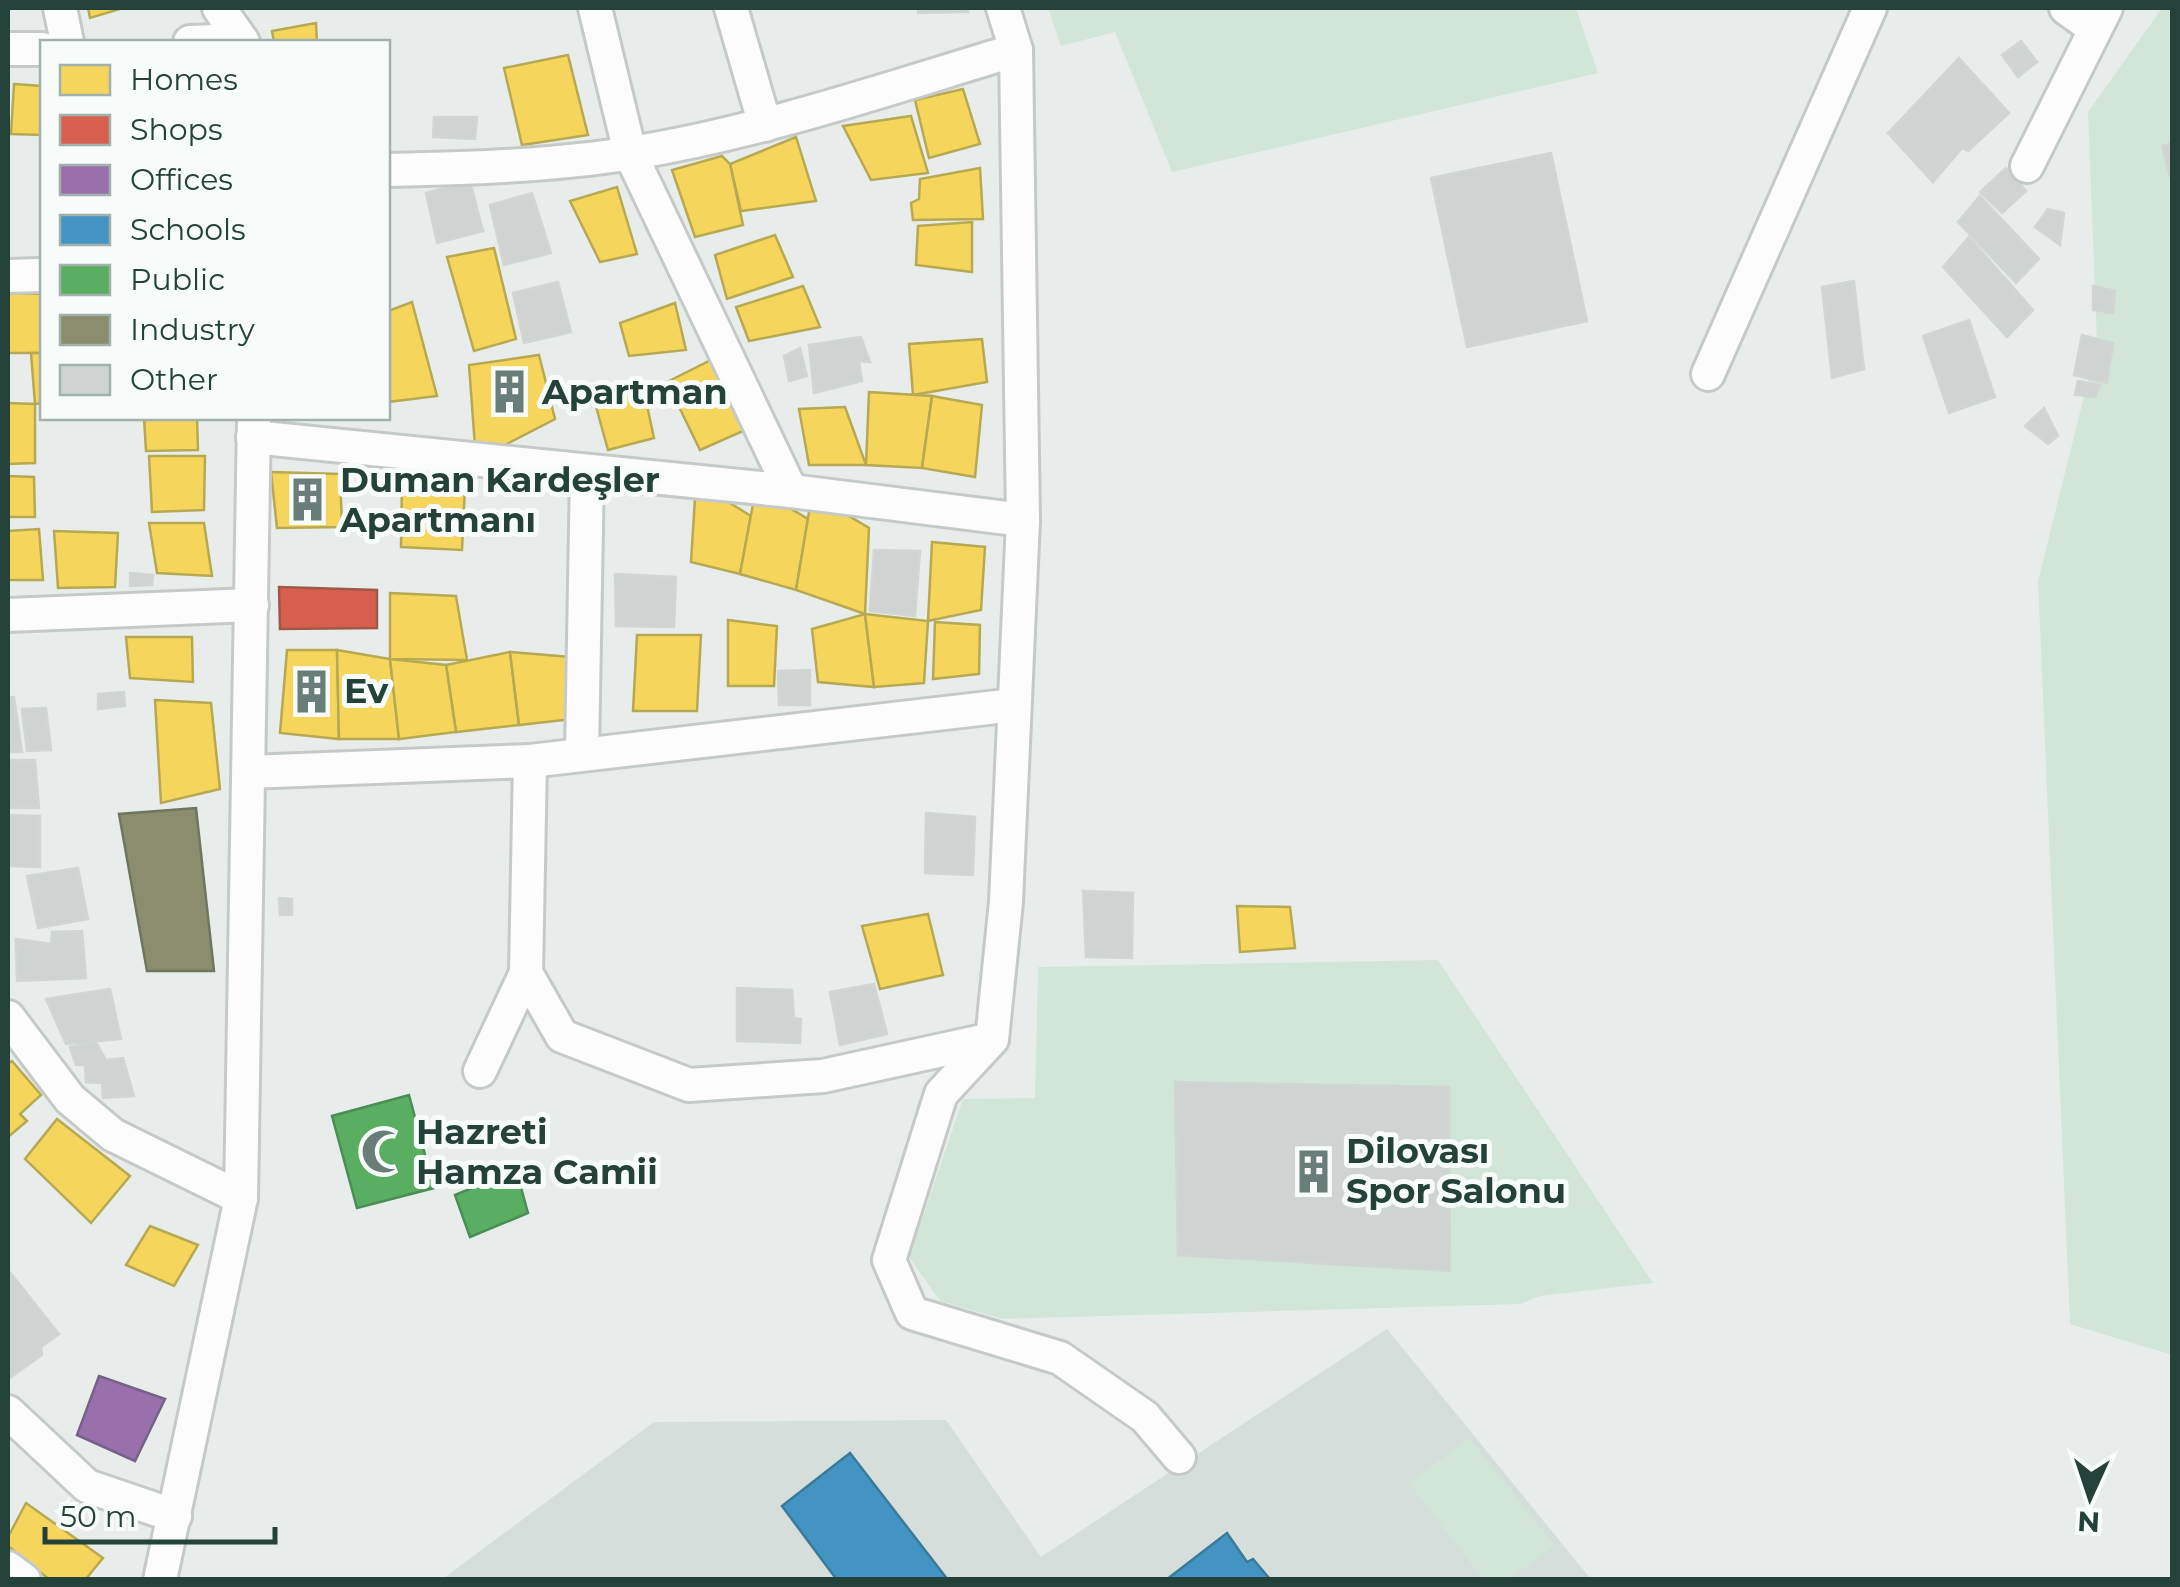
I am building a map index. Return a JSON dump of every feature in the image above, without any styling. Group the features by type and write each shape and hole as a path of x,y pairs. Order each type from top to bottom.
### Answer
{"street":[{"path":"60,8 67,40"},
{"path":"219,8 241,40"},
{"path":"595,8 630,154 791,491"},
{"path":"731,8 765,125"},
{"path":"1003,8 1016,50 1023,520 1006,902 992,1039 941,1094 890,1260 912,1312 1060,1358 1145,1416 1179,1457"},
{"path":"1708,374 1870,8"},
{"path":"2027,166 2101,18 2066,8"},
{"path":"8,49 40,49"},
{"path":"390,170 506,167 630,154 765,125 1016,50"},
{"path":"8,276 40,275"},
{"path":"160,1580 241,1198 254,427 587,472 791,491 1023,520"},
{"path":"582,752 587,472"},
{"path":"8,615 252,605"},
{"path":"249,772 530,761 582,752 1014,706"},
{"path":"480,1071 526,973 530,761"},
{"path":"526,973 562,1036 688,1084 823,1076 992,1039"},
{"path":"11,1032 70,1099 113,1135 241,1198"},
{"path":"8,1412 87,1486 174,1516"},
{"path":"8,1568 24,1580"}],"shaded area":[{"path":"1387,1329 1591,1579 441,1580 654,1422 946,1420 1041,1557"}],"green space":[{"path":"1048,8 1576,8 1598,73 1172,172 1115,32 1061,46"},
{"path":"2162,8 2172,8 2172,1355 2070,1324 2038,581 2097,344 2088,112"},
{"path":"1438,960 1653,1283 1540,1296 1520,1304 1003,1319 940,1301 909,1257 963,1099 1035,1098 1038,967"},
{"path":"1469,1438 1555,1546 1508,1579 1483,1579 1409,1483"}],"building: Homes":[{"path":"88,8 123,8 90,18"},
{"path":"316,23 317,40 274,40 272,31"},
{"path":"568,55 588,135 522,145 504,68"},
{"path":"14,84 40,86 40,135 11,134"},
{"path":"963,89 980,144 929,158 915,100"},
{"path":"911,116 928,173 871,180 843,126"},
{"path":"796,137 816,201 741,211 730,164"},
{"path":"722,156 730,164 743,225 695,237 672,170"},
{"path":"980,168 983,219 913,220 911,203 919,199 920,179"},
{"path":"617,187 637,254 600,262 570,201"},
{"path":"972,222 972,272 916,265 918,226"},
{"name":"Apartman","path":"775,235 793,277 727,299 715,255"},
{"path":"494,248 516,339 474,351 447,257"},
{"name":"Apartman","path":"803,286 820,327 749,341 736,307"},
{"path":"8,293 40,294 40,353 8,353"},
{"path":"412,302 437,396 390,402 390,310"},
{"name":"Apartman","path":"675,303 686,350 629,356 620,323"},
{"path":"982,339 987,382 913,395 909,344"},
{"path":"31,353 40,353 40,403 35,404"},
{"path":"725,353 759,424 700,450 667,382"},
{"name":"Apartman","path":"539,355 555,419 476,460 469,365"},
{"path":"642,382 654,438 608,450 592,392"},
{"path":"869,392 932,396 922,468 866,465"},
{"path":"932,396 982,405 975,477 922,468"},
{"path":"8,403 35,404 35,463 8,464"},
{"path":"845,407 866,465 809,465 799,409"},
{"path":"144,420 197,420 198,450 146,451"},
{"path":"149,456 205,456 204,510 152,512"},
{"name":"Duman Kardeşler Apartmanı","path":"271,472 340,474 342,527 277,528"},
{"path":"8,476 34,477 35,517 8,517"},
{"path":"402,481 465,487 462,550 401,547"},
{"name":"Apartman","path":"696,482 751,516 740,574 691,562"},
{"name":"Apartman","path":"756,488 808,519 796,590 740,574"},
{"path":"812,494 869,528 865,614 796,590"},
{"path":"149,523 204,523 212,576 157,573"},
{"path":"39,529 43,580 8,580 8,531"},
{"path":"54,531 118,533 115,587 58,588"},
{"path":"932,542 985,547 981,610 928,621"},
{"path":"390,593 456,596 467,660 390,659"},
{"path":"865,614 874,687 818,682 812,629"},
{"path":"865,614 928,621 924,683 874,687"},
{"path":"728,620 777,626 774,686 728,686"},
{"path":"935,622 980,625 979,674 933,679"},
{"path":"637,635 701,635 697,711 633,711"},
{"path":"126,637 192,637 193,682 130,678"},
{"name":"Ev","path":"287,650 337,650 339,739 280,733"},
{"path":"337,650 390,659 399,739 339,739"},
{"path":"510,652 519,725 456,732 446,665"},
{"path":"510,652 583,658 582,718 519,725"},
{"path":"390,659 446,665 456,732 399,739"},
{"path":"155,700 211,703 220,789 161,803"},
{"path":"1237,906 1290,907 1295,948 1240,952"},
{"path":"928,914 943,975 880,989 862,926"},
{"path":"12,1061 41,1095 20,1114 27,1121 8,1137 8,1064"},
{"path":"57,1119 130,1176 91,1223 25,1159"},
{"path":"150,1226 198,1245 174,1286 126,1265"},
{"path":"26,1503 103,1558 85,1580 50,1580 8,1546 8,1537"}],"building: Shops":[{"path":"279,587 377,590 377,628 280,629"}],"building: Offices":[{"path":"99,1376 165,1399 135,1461 77,1435"}],"building: Schools":[{"path":"850,1453 948,1580 837,1580 782,1506"},
{"path":"1227,1533 1247,1562 1253,1559 1269,1578 1166,1580"}],"building: Public":[{"name":"Hazreti Hamza Camii","path":"409,1095 434,1188 357,1208 332,1116"},
{"path":"506,1174 513,1186 520,1184 528,1213 470,1237 455,1195"}],"building: Industry":[{"path":"196,808 214,971 147,971 119,814"}],"building: Other":[{"path":"918,8 968,8 968,12 918,13"},
{"path":"2021,41 2037,62 2018,77 2002,55"},
{"path":"1959,58 2009,113 1968,151 1962,148 1933,182 1888,133"},
{"path":"434,117 477,117 475,139 433,137"},
{"path":"2172,143 2172,183 2162,146"},
{"path":"1551,153 1587,321 1467,347 1431,178"},
{"path":"2006,168 2026,191 2002,213 1980,192"},
{"path":"470,181 483,231 437,243 426,193"},
{"path":"532,193 551,253 504,265 490,205"},
{"path":"1980,196 2039,259 2016,283 1958,222"},
{"path":"2048,209 2064,213 2060,245 2035,227"},
{"path":"1969,237 2033,310 2007,337 1943,267"},
{"path":"1854,281 1864,369 1832,378 1822,287"},
{"path":"558,282 571,332 524,343 513,293"},
{"path":"2093,286 2115,291 2113,313 2093,310"},
{"path":"1969,320 1995,397 1949,413 1923,336"},
{"path":"2082,335 2113,343 2107,383 2074,375"},
{"path":"861,337 870,362 859,361 862,381 814,393 809,345"},
{"path":"800,348 807,376 789,381 784,356"},
{"path":"2078,381 2100,385 2095,397 2075,395"},
{"path":"2044,408 2058,436 2048,444 2025,426"},
{"path":"874,550 920,551 915,616 870,611"},
{"path":"130,573 153,575 152,585 130,586"},
{"path":"615,574 676,577 674,627 616,626"},
{"path":"810,670 810,705 779,705 778,671"},
{"path":"124,692 125,706 98,709 98,694"},
{"path":"14,697 22,752 8,752 8,698"},
{"path":"46,708 51,750 27,751 22,709"},
{"path":"8,760 35,760 39,808 8,808"},
{"path":"926,813 975,817 973,875 925,873"},
{"path":"8,815 40,816 40,867 8,866"},
{"path":"78,868 88,919 38,928 27,876"},
{"path":"1083,891 1133,893 1132,958 1086,957"},
{"path":"279,898 292,899 292,915 280,915"},
{"path":"82,931 86,978 17,981 16,939 51,944 52,932"},
{"path":"874,984 887,1034 840,1045 830,992"},
{"path":"737,988 792,990 794,1018 801,1019 800,1043 737,1041"},
{"path":"110,989 121,1039 66,1044 46,999"},
{"path":"96,1042 106,1060 123,1058 134,1096 103,1098 102,1083 86,1082 85,1065 76,1065 70,1047"},
{"name":"Dilovası Spor Salonu","path":"1175,1082 1449,1087 1450,1271 1178,1255"},
{"path":"8,1270 59,1334 41,1347 42,1355 8,1379"}],"place":[{"name":"Apartman","path":"509,392"},
{"name":"Duman Kardeşler Apartmanı","path":"307,500"},
{"name":"Ev","path":"311,691"},
{"name":"Hazreti Hamza Camii","path":"383,1152"},
{"name":"Dilovası Spor Salonu","path":"1313,1171"}]}
